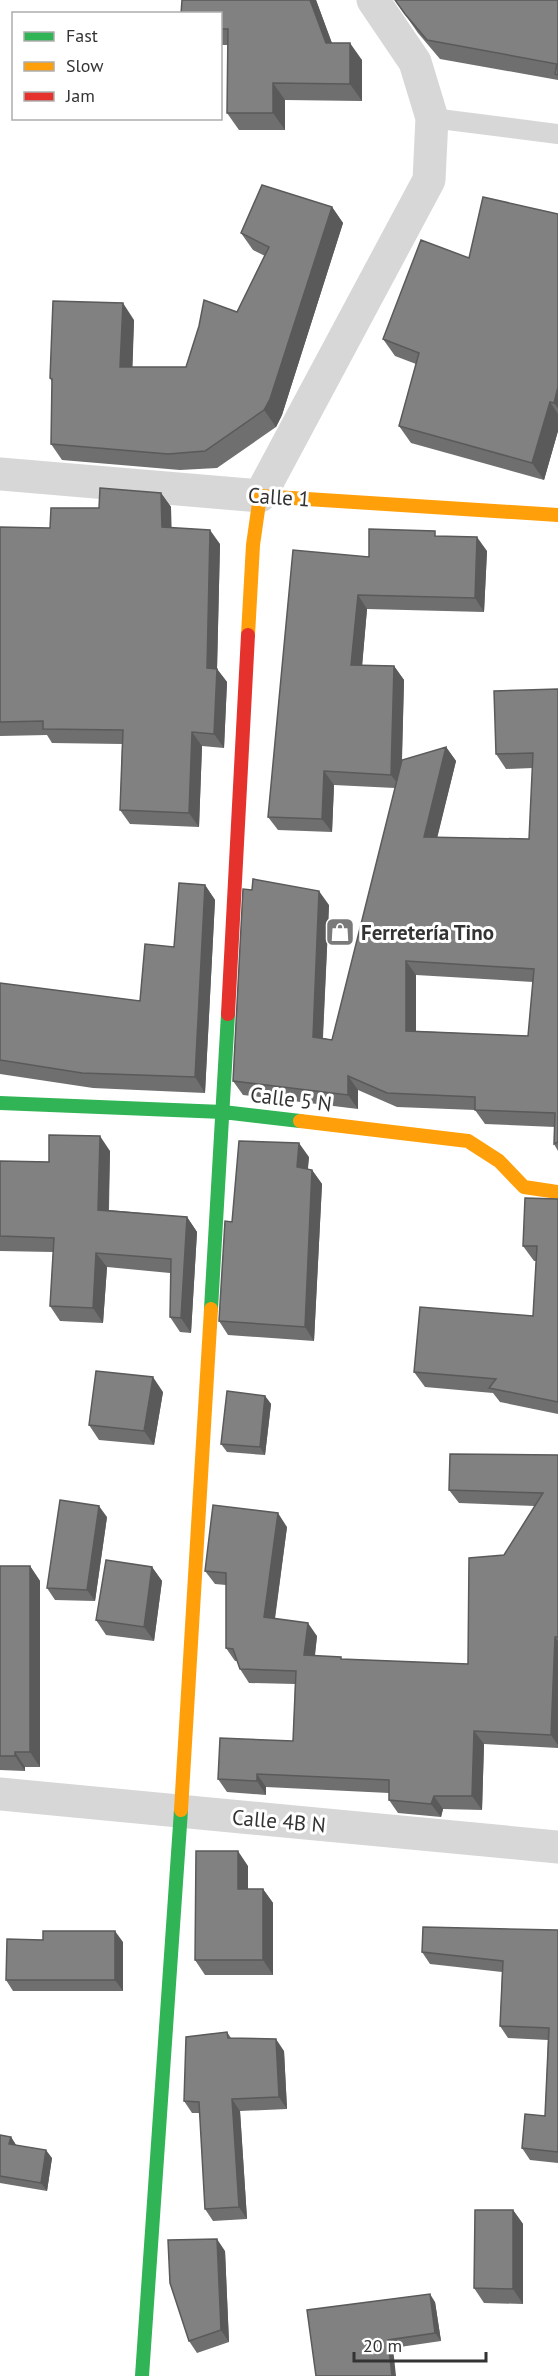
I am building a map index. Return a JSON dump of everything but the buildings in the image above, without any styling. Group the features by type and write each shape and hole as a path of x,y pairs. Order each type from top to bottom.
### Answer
{"street":[{"path":"142,2376 181,1812 223,1112 253,545 260,496 429,180 432,118 415,62 373,0"},
{"name":"Calle 1","path":"0,474 260,496 558,515"},
{"name":"Calle 5 N","path":"0,1103 223,1112 468,1141 499,1161 524,1188 558,1192"},
{"name":"Calle 4B N","path":"0,1794 558,1847"}],"lane":[{"path":"432,118 558,134"}],"traffic: fast":[{"path":"211,1309 228,1014"},
{"path":"0,1103 223,1112 300,1121"},
{"path":"142,2376 181,1810"}],"traffic: slow":[{"path":"248,635 253,545 260,496 558,515"},
{"path":"300,1121 468,1141 499,1161 524,1187 558,1192"},
{"path":"181,1810 211,1309"}],"traffic: jam":[{"path":"228,1014 248,635"}],"place":[{"name":"Ferretería Tino","path":"340,932"}]}
